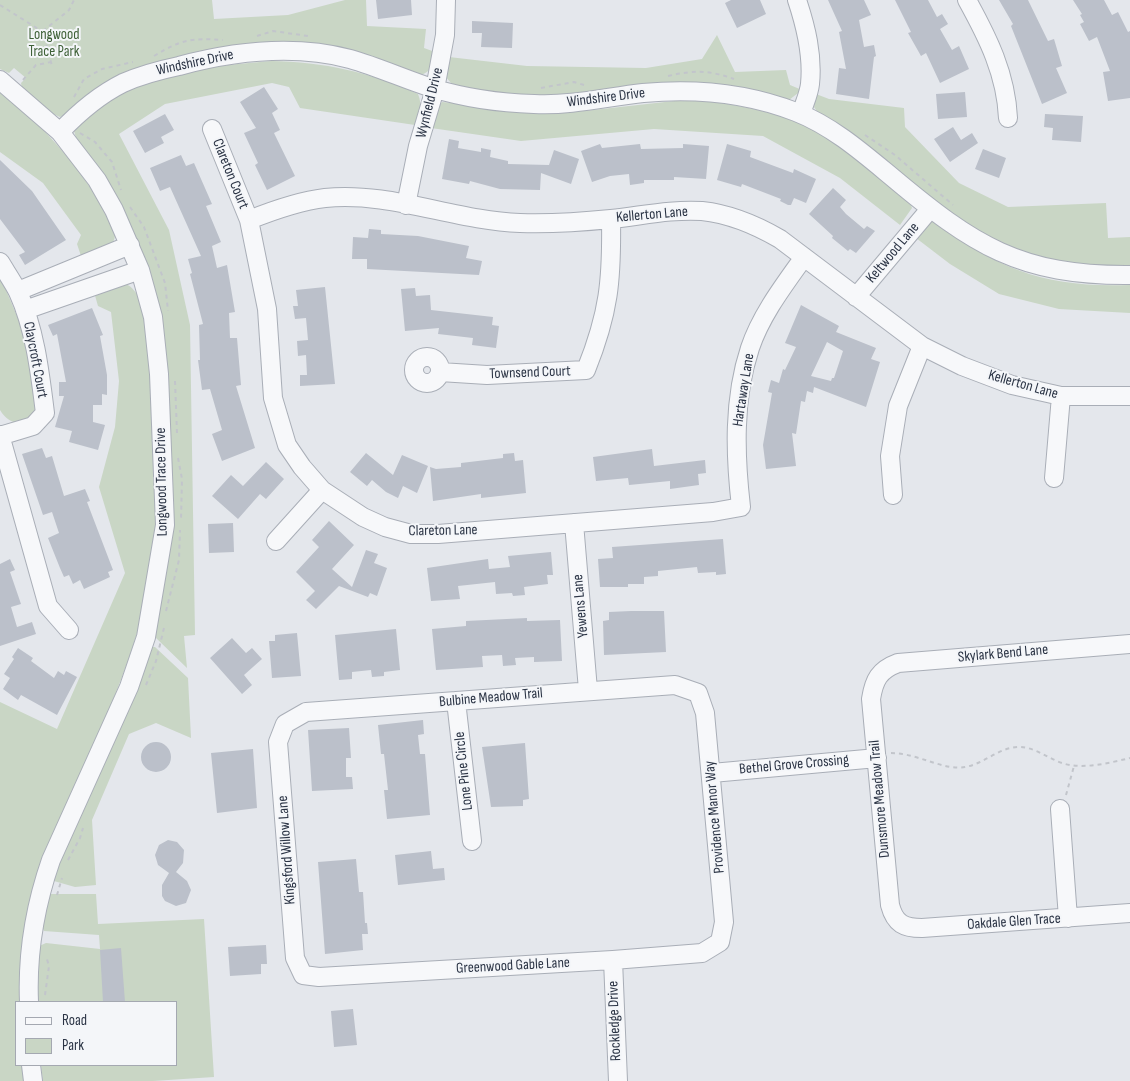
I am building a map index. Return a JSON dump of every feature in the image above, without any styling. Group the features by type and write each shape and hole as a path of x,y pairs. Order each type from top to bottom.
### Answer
{"street":[{"name":"Wynfield Drive","path":"406,205 418,146 435,89 445,35 446,0"},
{"path":"797,0 807,29 810,63 810,85 801,114"},
{"path":"967,0 1002,73 1008,118"},
{"name":"Windshire Drive","path":"63,128 102,95 124,82 152,72 191,62 271,50 303,51 350,59 435,89 498,102 569,104 640,93 680,90 713,92 758,100 801,114 847,142 930,209 986,246 1038,267 1079,274 1130,275"},
{"name":"Longwood Trace Drive","path":"0,80 63,128 96,180 126,212 130,245 140,270 153,318 159,374 165,525 157,582 146,637 129,687 60,840 43,884 29,957 28,1001"},
{"name":"Clareton Court","path":"212,129 249,220"},
{"name":"Kellerton Lane","path":"249,220 279,208 326,198 360,199 406,205 485,220 519,223 611,219 672,211 702,211 734,218 761,228 804,257 922,346 962,366 1012,384 1062,396 1130,396"},
{"name":"Keltwood Lane","path":"856,297 930,209"},
{"name":"Townsend Court","path":"440,372 487,375 586,370 600,335 608,301 612,268 611,219"},
{"name":"Clareton Lane","path":"249,220 267,309 273,398 279,424 292,452 322,490 363,517 385,527 411,534 574,523 741,508"},
{"path":"18,291 130,245"},
{"name":"Hartaway Lane","path":"741,508 736,436 742,379 750,348 763,319 804,257"},
{"name":"Claycroft Court","path":"0,262 18,291 25,310 39,364 45,413 33,426 0,435 48,606 70,630"},
{"path":"70,270 77,290"},
{"path":"25,310 77,290 140,270"},
{"path":"893,495 890,456 898,406 922,346"},
{"path":"1054,478 1062,396"},
{"path":"276,541 322,490"},
{"name":"Yewens Lane","path":"574,523 588,690"},
{"name":"Skylark Bend Lane","path":"879,674 886,667 898,663 1130,644"},
{"name":"Dunsmore Meadow Trail","path":"879,674 874,683 872,699 876,756 890,905 899,924"},
{"name":"Bulbine Meadow Trail","path":"286,724 306,712 588,690 675,685 698,693"},
{"name":"Providence Manor Way","path":"698,693 705,713 712,773 724,922 720,942"},
{"name":"Lone Pine Circle","path":"456,701 472,841"},
{"name":"Kingsford Willow Lane","path":"286,724 278,742 295,958 303,975"},
{"name":"Bethel Grove Crossing","path":"712,773 876,756"},
{"path":"1060,808 1068,918"},
{"name":"Oakdale Glen Trace","path":"899,924 908,928 922,928 1130,913"},
{"name":"Greenwood Gable Lane","path":"303,975 319,977 702,953 720,942"},
{"name":"Rockledge Drive","path":"613,960 618,1081"},
{"path":"32,1066 33,1081"}],"path":[{"path":"43,32 69,10 74,0"},
{"path":"0,5 43,32 52,66"},
{"path":"21,82 36,65 51,62"},
{"path":"63,128 94,142 112,162 122,192"},
{"path":"126,212 144,227 165,283 168,317"},
{"path":"175,381 177,439"},
{"path":"164,619 179,560 182,479 178,456"},
{"path":"146,687 163,639 164,625"},
{"path":"876,756 905,753 946,766 966,767 999,752 1018,747 1029,748 1064,764 1074,766 1130,758"},
{"path":"1060,808 1071,784 1074,766"},
{"path":"68,861 80,838 84,822"},
{"path":"56,896 62,875"},
{"path":"44,949 49,966 44,1001"}],"green space":[{"name":"Longwood Trace Park","path":"0,0 212,0 214,19 288,15 345,0 366,0 367,26 426,29 424,48 435,52 430,69 424,74 415,76 233,47 60,117 49,112 22,88 21,83 26,78 14,68 9,73 0,69"},
{"path":"717,35 735,72 786,70 790,85 802,90 789,100 526,98 461,88 451,83 445,76 449,57 527,66 646,68 702,59"},
{"path":"271,61 310,63 364,74 418,94 420,110 415,125 300,108 289,87 272,83 165,104 119,134 169,230 190,325 195,635 184,636 187,668 156,638 154,632 169,557 172,512 158,310 77,141 74,131 94,112 116,97 139,85 165,77 218,66"},
{"path":"0,89 57,144 93,191 114,229 114,241 107,249 82,259 77,244 81,235 43,183 0,152"},
{"path":"816,94 829,99 904,108 905,127 959,183 1008,207 1106,203 1108,238 1130,237 1130,272 1014,254 959,221 858,138 818,113 814,107"},
{"path":"692,99 752,109 810,128 837,143 862,161 909,200 912,208 900,225 840,178 763,136 654,129 521,141 431,128 436,110 442,102 549,112 584,111"},
{"path":"935,221 981,253 1026,273 1074,283 1130,285 1130,313 1059,309 999,294 950,264 916,238 928,222"},
{"path":"0,276 23,330 37,405 31,417 21,422 10,420 0,410"},
{"path":"126,284 134,290 140,300 147,325 156,485 156,528 150,576 139,627 122,678 38,876 23,938 19,986 20,1001 15,1001 15,1066 32,1066 22,1067 28,1075 28,1081 0,1081 0,702 57,729 125,573 99,487 115,427 119,381 111,312 98,306 94,292"},
{"path":"150,647 155,647 188,678 191,738 156,723 129,734 92,820 96,885 75,887 54,881 53,873"},
{"path":"51,894 96,894 98,924 204,919 214,1077 153,1081 43,1081 41,1066 178,1066 178,1001 36,1001 37,947 46,943 100,949 99,935 44,931 41,924 46,899"}],"building":[{"path":"376,0 411,0 412,15 378,19"},
{"path":"731,0 760,0 766,14 737,28 725,3"},
{"path":"828,0 864,0 871,15 859,20 864,47 874,45 876,56 874,57 869,99 836,94 839,68 846,69 839,32 842,31"},
{"path":"895,0 928,0 937,17 942,14 948,24 940,29 952,50 959,46 969,69 940,83 926,53 921,56 908,33 911,32"},
{"path":"999,0 1028,0 1048,41 1054,39 1062,66 1056,68 1067,93 1042,104 1011,26 1013,24"},
{"path":"1073,0 1104,0 1112,15 1118,12 1128,32 1130,31 1130,98 1108,101 1103,72 1110,71 1097,37 1089,41 1080,24 1084,22 1080,15 1082,14"},
{"path":"472,21 513,23 512,48 481,47 482,33 472,33"},
{"path":"264,87 278,109 272,113 280,130 274,133 295,176 267,190 255,165 258,163 244,133 256,128 240,102"},
{"path":"965,92 967,117 938,119 936,94"},
{"path":"165,114 174,130 161,137 164,143 145,153 133,131"},
{"path":"1045,114 1083,116 1081,142 1052,140 1053,128 1044,127"},
{"path":"953,127 961,140 972,133 978,143 950,162 934,139"},
{"path":"449,139 459,141 458,148 481,152 481,148 491,150 490,157 508,161 508,164 549,165 554,150 579,159 571,184 541,173 540,190 500,189 470,181 469,184 442,179"},
{"path":"600,144 602,148 640,144 641,149 683,148 683,144 709,146 706,179 674,177 674,180 644,180 644,183 630,185 629,174 610,176 592,182 581,151"},
{"path":"727,144 751,151 750,157 793,173 794,169 816,179 806,203 794,198 791,205 788,205 780,201 781,199 742,184 741,187 717,180"},
{"path":"983,149 1006,158 999,178 975,169"},
{"path":"181,155 186,166 194,163 212,204 206,206 221,242 212,246 217,268 227,265 235,312 229,313 230,338 237,338 241,385 236,386 255,448 222,461 212,434 222,430 210,389 202,390 198,360 200,360 199,325 203,324 188,259 201,256 170,187 160,191 150,168"},
{"path":"0,160 32,191 66,240 25,265 19,255 25,252 0,219"},
{"path":"833,188 846,200 840,207 846,214 864,229 867,226 875,231 856,253 850,249 848,251 832,238 833,236 809,214"},
{"path":"369,229 381,230 381,234 418,236 469,246 466,258 482,261 479,275 367,269 367,259 352,259 353,237 368,238"},
{"path":"325,287 335,384 300,386 300,375 307,375 306,355 298,356 297,341 308,340 306,318 295,319 293,306 298,306 296,290"},
{"path":"415,288 416,296 430,295 431,310 493,317 492,325 499,326 496,348 472,345 473,338 438,334 439,328 405,331 401,289"},
{"path":"801,305 839,326 836,332 876,348 871,359 880,362 866,407 814,387 813,393 807,391 805,402 801,401 796,434 792,433 796,466 766,469 763,445 772,393 768,392 771,380 779,383 783,369 785,370 796,347 785,343","holes":["827,342 843,351 834,378 831,381 811,376"]},
{"path":"92,308 103,335 100,336 107,375 107,395 102,394 102,405 93,405 93,422 105,425 98,450 69,442 72,431 55,427 64,396 59,396 59,382 66,382 57,334 53,336 48,325"},
{"path":"42,448 46,458 52,456 64,496 85,489 90,501 87,502 113,570 108,572 110,577 84,589 80,580 73,584 69,575 64,577 48,538 59,533 52,512 43,515 22,454"},
{"path":"652,449 654,466 705,460 706,473 698,474 699,485 670,489 670,481 629,485 628,478 596,481 593,457"},
{"path":"366,453 393,475 402,455 428,466 417,493 403,486 398,498 386,492 372,480 367,486 350,472"},
{"path":"514,453 515,461 523,460 526,493 481,498 481,494 433,501 430,467 436,469 461,467 461,463 503,458 503,454"},
{"path":"266,462 284,479 266,499 260,494 238,519 212,496 231,475 243,486"},
{"path":"329,521 354,545 332,569 352,587 366,550 378,554 374,563 387,568 377,596 370,593 368,597 339,586 316,609 306,600 315,591 296,572 319,547 312,540"},
{"path":"233,523 234,552 209,553 208,524"},
{"path":"723,539 726,574 716,575 716,572 698,573 697,567 658,571 658,576 644,577 644,584 628,584 628,587 600,587 598,559 613,558 612,547"},
{"path":"551,552 553,575 547,575 548,584 524,587 525,595 513,596 512,593 496,594 495,582 458,586 460,599 431,601 427,568 488,559 489,569 510,567 508,556"},
{"path":"10,559 15,570 10,572 21,604 11,607 17,627 32,622 36,634 0,646 0,564"},
{"path":"664,611 666,652 604,655 603,621 609,620 609,612"},
{"path":"527,618 527,621 560,620 562,661 534,662 534,657 515,658 516,665 503,666 502,655 482,656 483,667 436,670 432,629 466,626 466,621"},
{"path":"396,629 400,670 384,672 384,676 372,677 371,670 352,672 352,679 339,680 335,635"},
{"path":"297,633 301,676 272,678 269,641 275,641 275,635"},
{"path":"232,638 246,653 252,648 262,659 244,675 252,685 242,694 210,658"},
{"path":"18,648 33,658 31,661 54,678 58,671 64,675 66,671 77,677 57,715 21,695 18,700 3,689 10,678 4,674 14,659 12,657"},
{"path":"423,720 424,734 418,735 420,754 425,754 430,815 387,819 384,790 388,790 384,754 381,754 378,725"},
{"path":"349,728 351,758 346,758 346,777 352,777 353,789 312,791 308,730"},
{"path":"156,742 167,746 171,757 167,768 156,772 145,768 141,757 145,746"},
{"path":"525,743 529,799 523,800 523,806 491,807 482,747"},
{"path":"253,749 257,808 217,813 211,753"},
{"path":"168,840 177,842 184,850 183,863 176,872 187,881 191,890 186,903 176,906 165,901 162,896 162,885 169,873 158,865 155,855 159,845"},
{"path":"431,851 433,869 444,868 445,880 398,885 395,855"},
{"path":"356,859 359,892 363,892 365,923 367,923 368,934 362,934 363,950 325,954 318,862"},
{"path":"266,945 267,964 261,964 261,974 230,976 228,947"},
{"path":"121,948 125,1001 103,1001 100,950"},
{"path":"353,1009 357,1045 334,1047 331,1011"}]}
